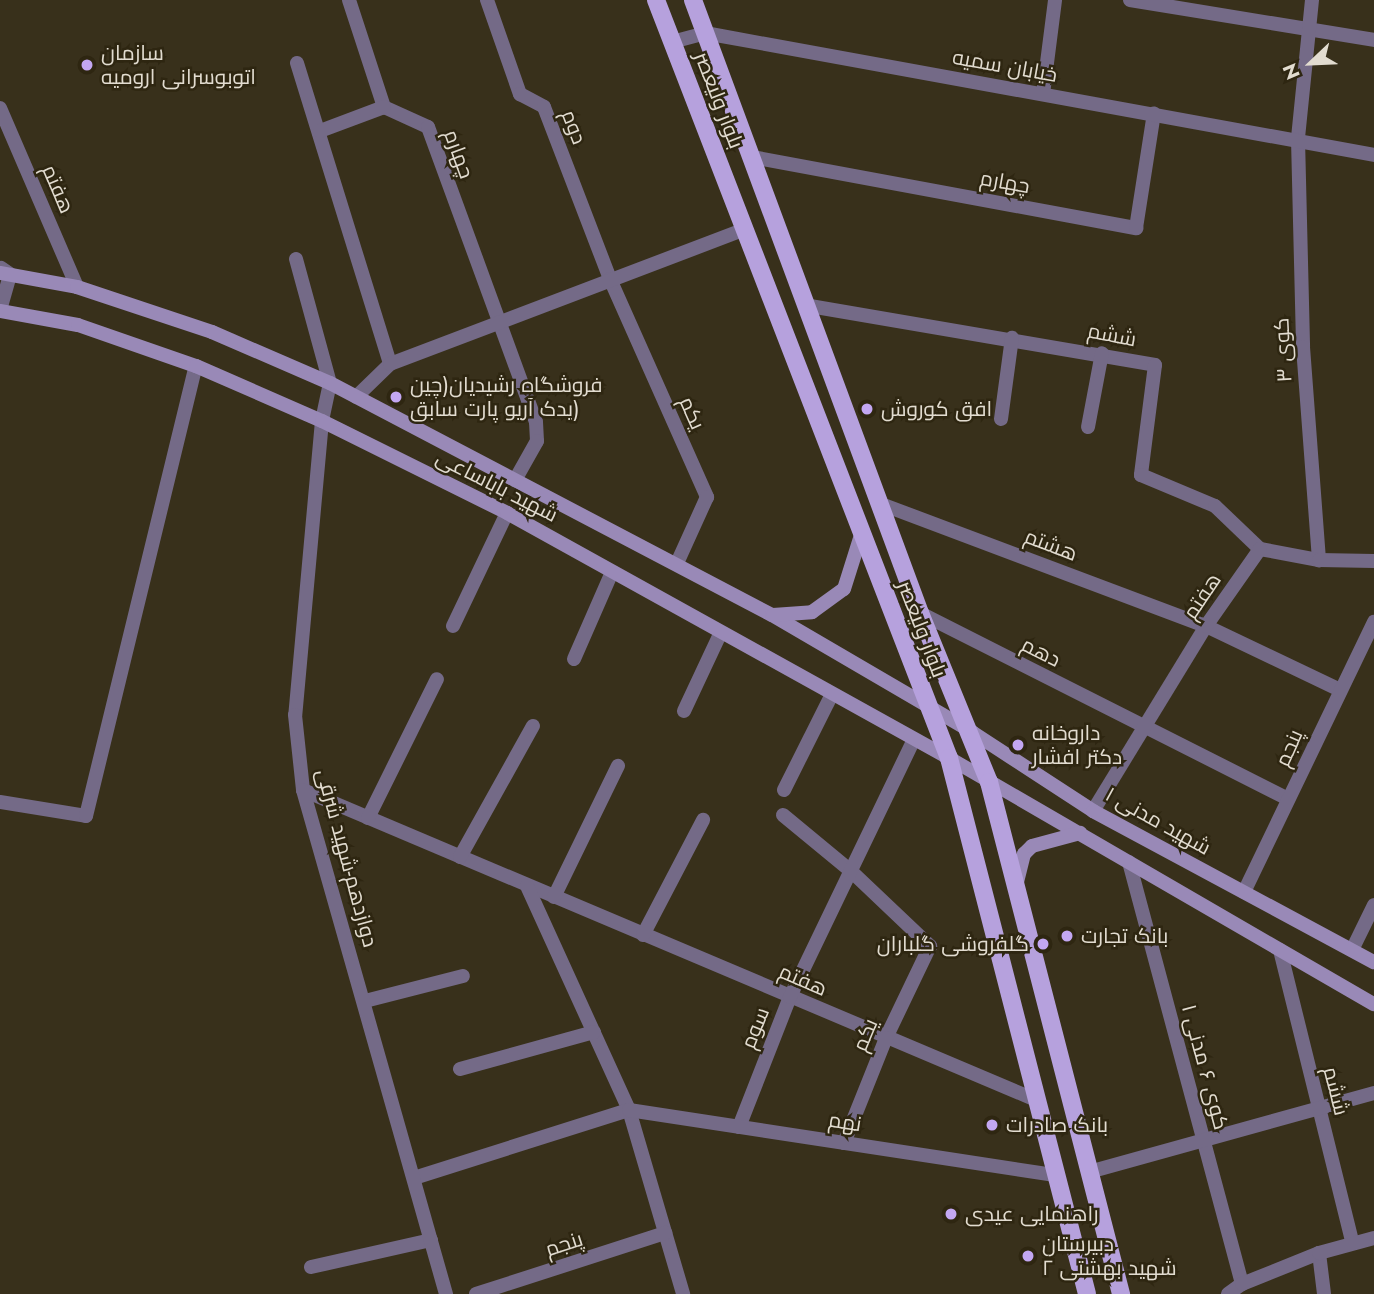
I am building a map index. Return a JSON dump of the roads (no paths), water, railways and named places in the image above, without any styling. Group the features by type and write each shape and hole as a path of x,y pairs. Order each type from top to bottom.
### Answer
{"main road":[{"name":"بلوار ولیعصر","path":"656,0 949,758 1087,1294"},
{"name":"بلوار ولیعصر","path":"693,0 810,306 920,613 972,732 989,782 1016,897 1121,1294"},
{"name":"شهید باباساعی","path":"3,271 77,286 212,332 330,383 677,563 928,706"},
{"name":"شهید باباساعی","path":"0,311 78,325 196,366 322,421 507,513 949,758"},
{"path":"772,615 812,611 844,589 861,535"},
{"name":"شهید مدنی ۱","path":"928,706 1093,811 1374,962"},
{"path":"949,758 1374,1004"},
{"path":"1016,897 1019,866 1032,846 1080,833"}],"street":[{"path":"320,131 384,107 349,0"},
{"name":"دوم","path":"487,0 520,94 544,107 610,279"},
{"path":"1043,94 1055,0"},
{"path":"1130,0 1374,40"},
{"name":"کوی ۳","path":"1312,0 1297,139 1303,347 1319,560"},
{"path":"672,42 705,33"},
{"name":"خیابان سمیه","path":"705,33 1374,155"},
{"path":"297,63 390,364"},
{"name":"چهارم","path":"384,107 428,127 497,320"},
{"name":"هفتم","path":"0,108 77,286"},
{"name":"چهارم","path":"752,157 1136,228 1154,113"},
{"path":"356,397 390,364 497,320 745,229"},
{"path":"296,259 330,383"},
{"path":"0,311 3,271"},
{"name":"یکم","path":"610,279 707,498 677,563"},
{"name":"ششم","path":"810,306 1102,353 1155,365 1141,475 1215,506 1260,550"},
{"path":"497,320 536,422 537,441 515,480"},
{"path":"1001,419 1012,338"},
{"path":"1088,427 1102,353"},
{"path":"0,802 86,816 196,366"},
{"name":"دوازدهم-شهید شرقی","path":"330,383 322,421 295,715 303,790 446,1294"},
{"name":"هشتم","path":"881,504 1206,626 1338,689"},
{"path":"453,626 507,513"},
{"path":"1260,550 1319,560 1374,561"},
{"name":"هفتم","path":"1093,811 1206,626 1260,550"},
{"path":"574,659 612,572"},
{"name":"دهم","path":"920,613 1143,729 1288,799"},
{"name":"پنجم","path":"1244,892 1338,689 1374,622"},
{"path":"684,710 721,632"},
{"path":"368,818 437,679"},
{"path":"785,790 832,694"},
{"path":"460,857 533,726"},
{"name":"سوم","path":"739,1127 790,997 914,740"},
{"path":"554,897 618,766"},
{"name":"هفتم","path":"303,790 1036,1100"},
{"path":"783,815 852,872"},
{"path":"643,935 703,820"},
{"name":"کوی ۶ مدنی ۱","path":"1129,862 1242,1284"},
{"name":"یکم","path":"844,1143 886,1038 930,946 852,872"},
{"path":"527,886 629,1110 683,1294"},
{"path":"1352,950 1374,905"},
{"name":"ششم","path":"1280,950 1352,1241"},
{"path":"365,1001 463,976"},
{"path":"460,1069 594,1032"},
{"path":"1089,1171 1374,1093"},
{"path":"414,1178 629,1110"},
{"name":"نهم","path":"629,1110 1055,1175"},
{"name":"پنجم","path":"476,1294 665,1233"},
{"path":"1228,1294 1242,1284 1319,1253 1352,1241 1374,1238"},
{"path":"311,1267 431,1240"},
{"path":"1319,1253 1324,1294"}],"place":[{"name":"سازمان اتوبوسرانی ارومیه","path":"87,65"},
{"name":"فروشگاه رشیدیان(چین یدک آریو پارت سابق)","path":"396,397"},
{"name":"افق کوروش","path":"867,409"},
{"name":"داروخانه دکتر افشار","path":"1018,745"},
{"name":"بانک تجارت","path":"1067,936"},
{"name":"گلفروشی گلباران","path":"1043,944"},
{"name":"بانک صادرات","path":"992,1125"},
{"name":"راهنمایی عیدی","path":"951,1214"},
{"name":"دبیرستان شهید بهشتی ۲","path":"1028,1256"}]}
